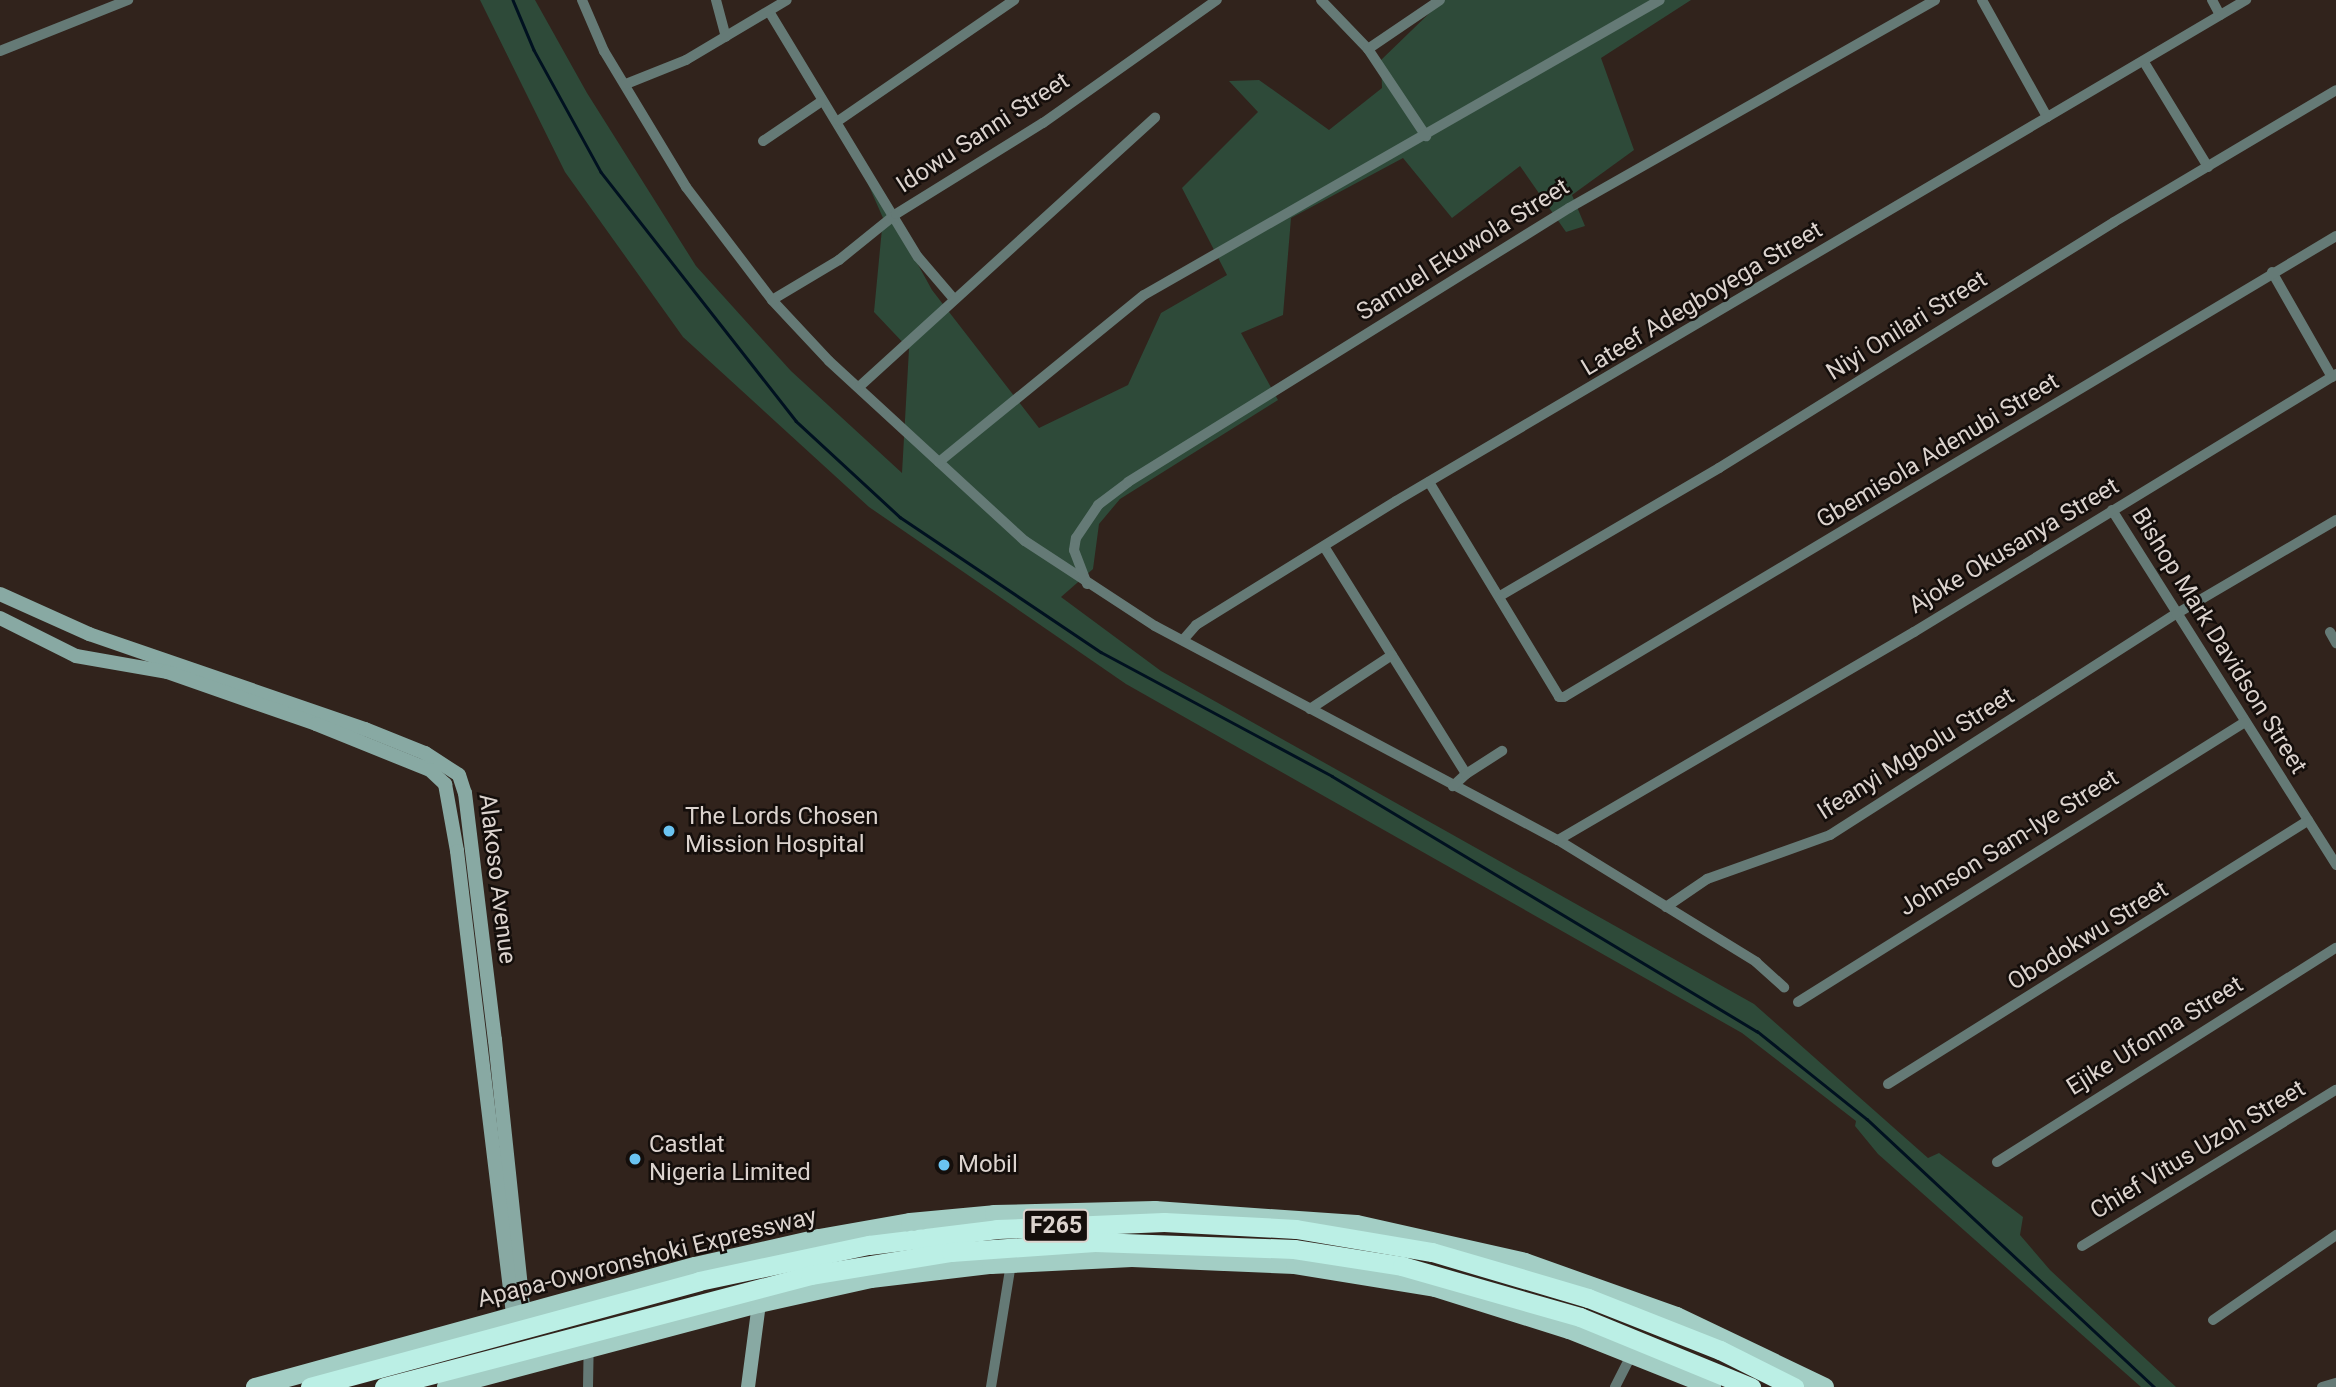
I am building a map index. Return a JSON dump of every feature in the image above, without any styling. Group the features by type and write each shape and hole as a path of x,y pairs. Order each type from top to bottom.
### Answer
{"highway":[{"name":"Apapa-Oworonshoki Expressway","path":"310,1387 697,1273 932,1236 1222,1217 1353,1237 1509,1273 1661,1325 1794,1387"},
{"name":"F265","path":"384,1387 772,1283 1095,1242 1224,1244 1402,1266 1580,1317 1751,1387"}],"main road":[{"name":"Apapa-Oworonshoki Expressway","path":"1222,1217 1417,1234 1525,1262 1677,1316 1825,1387"},
{"path":"446,1387 481,1382 589,1348 759,1304 990,1256 1011,1263 1132,1258 1295,1265 1345,1272 1435,1289 1632,1353 1712,1387"},
{"name":"Apapa-Oworonshoki Expressway","path":"255,1387 518,1315 697,1273"}],"street":[{"path":"0,51 128,0"},
{"path":"582,0 604,51 686,187 772,300 829,361 860,386 1025,541 1087,584 1183,640 1452,786 1558,840 1756,962 1784,987"},
{"path":"716,0 726,37"},
{"path":"626,84 686,60 770,13 787,0"},
{"path":"838,121 1014,0"},
{"name":"Idowu Sanni Street","path":"772,300 839,260 896,214 1043,123 1217,0"},
{"path":"1321,0 1368,49 1426,136"},
{"path":"1368,49 1440,0"},
{"path":"939,462 1144,295 1512,88 1660,0"},
{"name":"Samuel Ekuwola Street","path":"1087,584 1074,550 1076,538 1098,505 1129,482 1569,208 1936,0"},
{"path":"1982,0 2047,117"},
{"path":"2212,0 2220,15"},
{"name":"Lateef Adegboyega Street","path":"1183,640 1196,625 1429,482 2246,0"},
{"path":"770,13 822,101 838,121 896,214 918,257 953,298"},
{"path":"2144,62 2208,167"},
{"name":"Niyi Onilari Street","path":"1500,596 1719,468 2336,90"},
{"path":"764,141 822,101"},
{"path":"860,386 953,298 1155,118"},
{"name":"Gbemisola Adenubi Street","path":"1500,596 1559,697 2070,397 2272,272 2336,236"},
{"path":"2272,272 2334,375"},
{"name":"Ajoke Okusanya Street","path":"1558,840 1710,748 1914,632 2334,375"},
{"path":"1429,482 1500,596"},
{"name":"Bishop Mark Davidson Street","path":"2112,510 2336,865"},
{"name":"Ifeanyi Mgbolu Street","path":"1666,907 1707,879 1830,835 2176,614 2336,520"},
{"path":"1325,548 1466,774"},
{"name":"Alakoso Avenue","path":"0,594 89,634 365,729 425,753 459,775 465,793 495,1040 518,1315"},
{"name":"Alakoso Avenue","path":"0,618 80,657 140,664 219,689 398,756 430,770 445,784 457,851 518,1315"},
{"path":"2330,632 2336,643"},
{"path":"80,657 89,634"},
{"path":"1310,709 1392,654"},
{"name":"Johnson Sam-Iye Street","path":"1798,1003 2245,722"},
{"path":"1452,786 1502,751"},
{"name":"Obodokwu Street","path":"1888,1084 2308,821"},
{"name":"Ejike Ufonna Street","path":"1997,1162 2336,948"},
{"name":"Chief Vitus Uzoh Street","path":"2081,1246 2336,1090"},
{"path":"2213,1320 2336,1235"},
{"path":"991,1387 1011,1263"},
{"path":"748,1387 759,1304"},
{"path":"588,1387 589,1348"},
{"path":"1615,1387 1632,1353"},
{"path":"2322,1387 2336,1383"}],"green space":[{"path":"480,0 535,0 587,93 696,266 791,371 902,473 909,349 874,312 883,218 847,136 932,290 1039,428 1128,385 1161,313 1227,275 1182,188 1258,112 1229,81 1259,80 1329,130 1382,88 1381,60 1443,0 1691,0 1601,58 1634,150 1572,195 1585,226 1566,232 1520,166 1452,218 1403,158 1291,218 1283,315 1241,333 1278,400 1120,499 1099,524 1093,569 1061,597 1161,671 1754,1004 1928,1158 1939,1153 2023,1217 2020,1235 2050,1270 2176,1387 2141,1387 1878,1154 1855,1126 1856,1121 1742,1033 1126,684 869,507 683,337 565,172"}],"waterway":[{"path":"513,0 534,50 601,172 796,421 900,517 1101,652 1332,776 1757,1031 1867,1119 2154,1387"}],"place":[{"name":"The Lords Chosen Mission Hospital","path":"669,831"},
{"name":"Castlat Nigeria Limited","path":"635,1159"},
{"name":"Mobil","path":"944,1165"}]}
